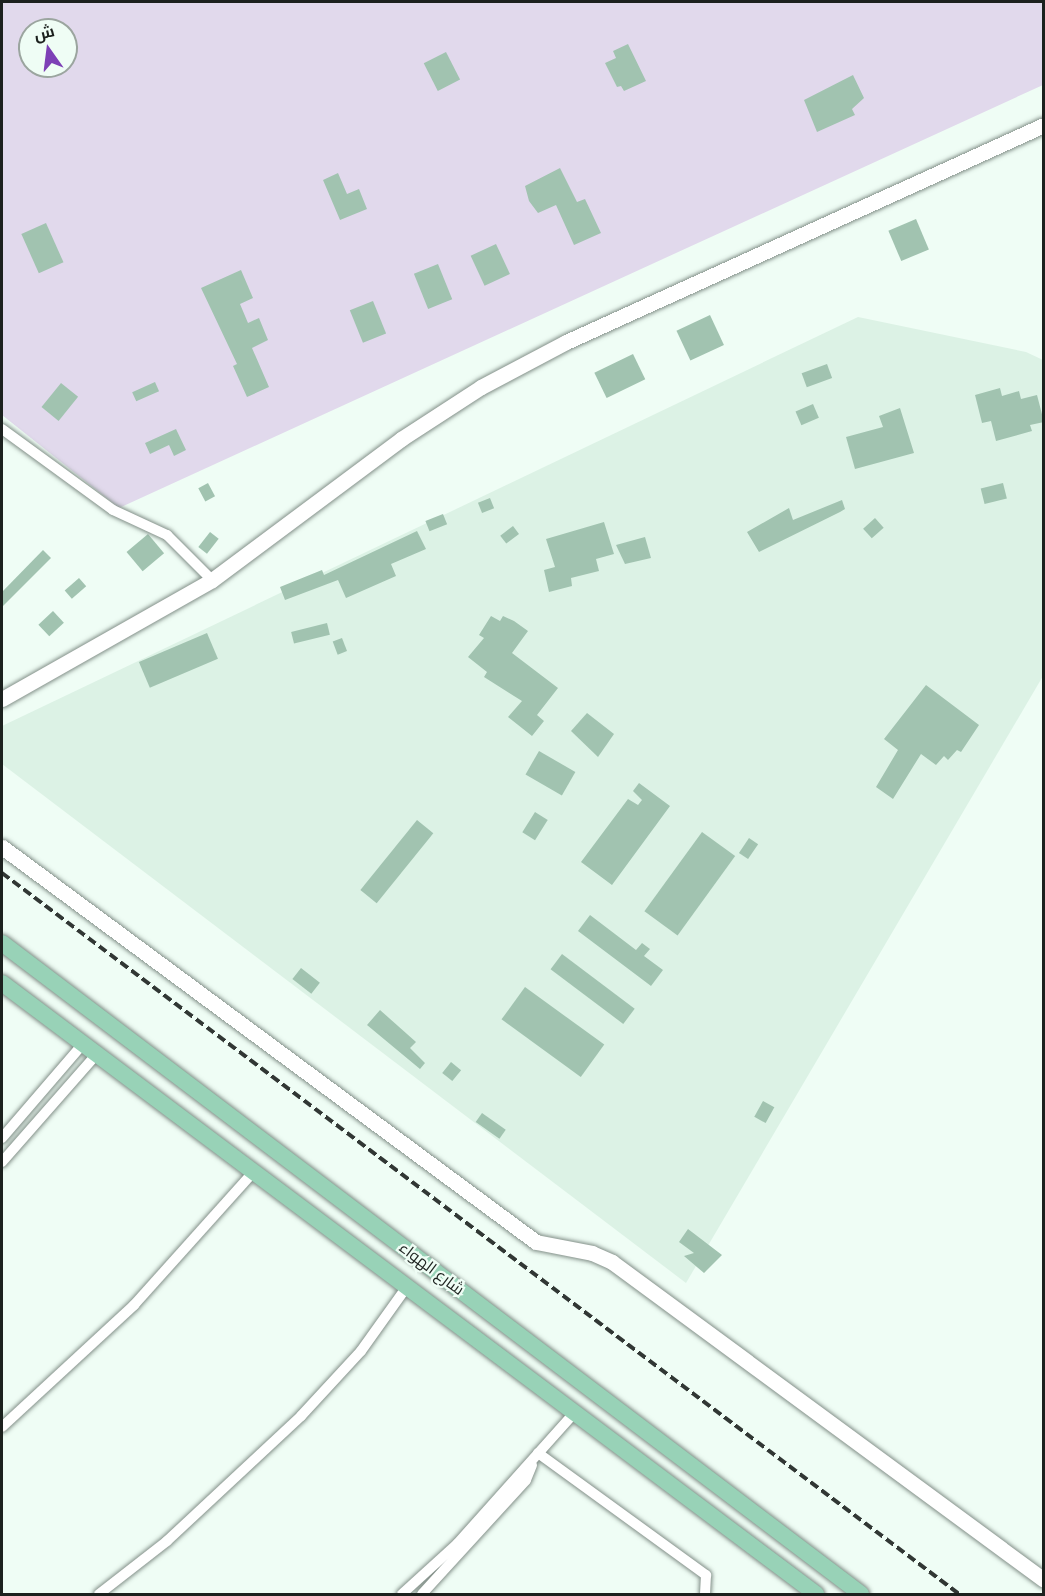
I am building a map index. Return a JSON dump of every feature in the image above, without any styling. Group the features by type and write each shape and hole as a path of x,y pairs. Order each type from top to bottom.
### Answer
{"main road":[{"name":"شارع الهواء","path":"2,943 861,1594"},
{"name":"شارع الهواء","path":"2,983 82,1045 255,1170 406,1288 816,1594"}],"street":[{"path":"2,698 212,580 401,439 481,387 566,342 1044,125"},
{"path":"2,429 113,510 167,535 212,580"},
{"path":"2,847 536,1242 592,1253 612,1262 1044,1580"},
{"path":"2,1138 82,1045"},
{"path":"2,1162 96,1055"},
{"path":"2,1427 134,1305 255,1170"},
{"path":"99,1594 167,1542 301,1416 361,1351 406,1288"},
{"path":"402,1594 457,1544 574,1413"},
{"path":"422,1594 526,1480 536,1456"},
{"path":"536,1456 706,1575 705,1594"}],"shaded area":[{"path":"2,2 1043,2 1043,85 119,508 2,415"},
{"path":"858,317 1026,352 1043,360 1043,676 686,1283 2,764 2,726"}],"building":[{"path":"628,44 646,81 624,91 621,86 617,87 605,63 616,58 613,51"},
{"path":"446,52 460,80 438,91 424,63"},
{"path":"853,75 864,98 852,109 855,115 817,132 804,100"},
{"path":"560,168 577,202 585,199 601,233 574,245 556,205 538,213 529,201 525,186"},
{"path":"338,173 347,194 359,189 367,209 340,220 323,180"},
{"path":"916,219 929,249 901,261 888,231"},
{"path":"46,223 63,262 39,273 21,234"},
{"path":"496,244 510,274 485,286 471,256"},
{"path":"438,264 452,299 428,309 414,274"},
{"path":"241,270 253,298 240,304 248,323 259,318 268,340 252,348 269,387 247,397 233,366 237,364 201,288"},
{"path":"373,301 386,333 363,343 350,310"},
{"path":"710,315 724,345 690,361 676,331"},
{"path":"633,354 645,379 607,398 594,373"},
{"path":"827,364 832,378 807,387 802,373"},
{"path":"155,382 159,391 136,401 132,392"},
{"path":"61,383 78,397 59,421 41,407"},
{"path":"1000,388 1002,396 1019,391 1021,399 1037,395 1044,422 1030,425 1032,431 996,441 991,421 982,423 975,395"},
{"path":"813,404 819,418 801,425 796,411"},
{"path":"900,408 914,453 855,469 846,437 883,427 879,416"},
{"path":"176,429 186,450 174,456 169,445 150,454 145,443"},
{"path":"208,483 215,496 205,501 198,488"},
{"path":"1003,483 1007,499 985,504 981,489"},
{"path":"490,498 494,508 482,513 478,503"},
{"path":"842,500 845,509 759,552 747,532 789,508 793,520"},
{"path":"443,514 447,524 430,531 425,521"},
{"path":"875,518 884,528 872,538 863,529"},
{"path":"604,522 614,554 596,559 599,571 571,578 572,586 549,592 544,570 555,567 546,539"},
{"path":"513,526 519,534 506,544 500,536"},
{"path":"417,531 426,549 391,564 396,576 346,598 338,580 285,600 280,587 322,570 324,575"},
{"path":"210,532 219,539 207,554 198,547"},
{"path":"148,534 164,553 143,571 127,552"},
{"path":"645,537 651,558 625,564 616,545"},
{"path":"43,550 51,558 2,607 2,592"},
{"path":"79,578 86,586 72,599 65,590"},
{"path":"53,611 64,623 49,636 38,625"},
{"path":"491,616 500,621 503,616 528,631 512,653 558,688 537,715 544,721 532,736 508,717 522,701 484,677 487,672 468,657 484,638 479,635"},
{"path":"327,623 330,635 294,644 291,632"},
{"path":"207,633 218,659 150,688 139,662"},
{"path":"342,638 347,651 338,655 333,642"},
{"path":"926,685 979,725 961,752 957,750 948,760 944,756 936,765 921,754 893,799 876,787 898,750 884,739"},
{"path":"587,713 614,734 598,757 571,731"},
{"path":"539,751 575,772 562,795 526,774"},
{"path":"639,783 670,806 612,885 581,862 628,799 638,805 642,800 633,791"},
{"path":"535,812 548,820 535,840 522,832"},
{"path":"417,820 433,833 377,903 360,890"},
{"path":"702,832 735,856 678,935 644,911"},
{"path":"749,838 758,844 748,859 739,853"},
{"path":"590,915 636,950 642,943 650,949 644,956 663,970 651,986 578,931"},
{"path":"562,954 635,1009 623,1024 551,969"},
{"path":"301,968 320,983 311,994 292,979"},
{"path":"525,987 604,1045 581,1077 501,1019"},
{"path":"380,1010 416,1042 410,1048 425,1063 420,1069 367,1025"},
{"path":"451,1062 461,1070 452,1081 442,1073"},
{"path":"763,1101 774,1107 766,1123 754,1117"},
{"path":"482,1113 506,1130 499,1139 476,1122"},
{"path":"688,1229 722,1255 704,1273 684,1256 694,1253 679,1242"}],"railway":[{"path":"2,873 959,1594"}]}
